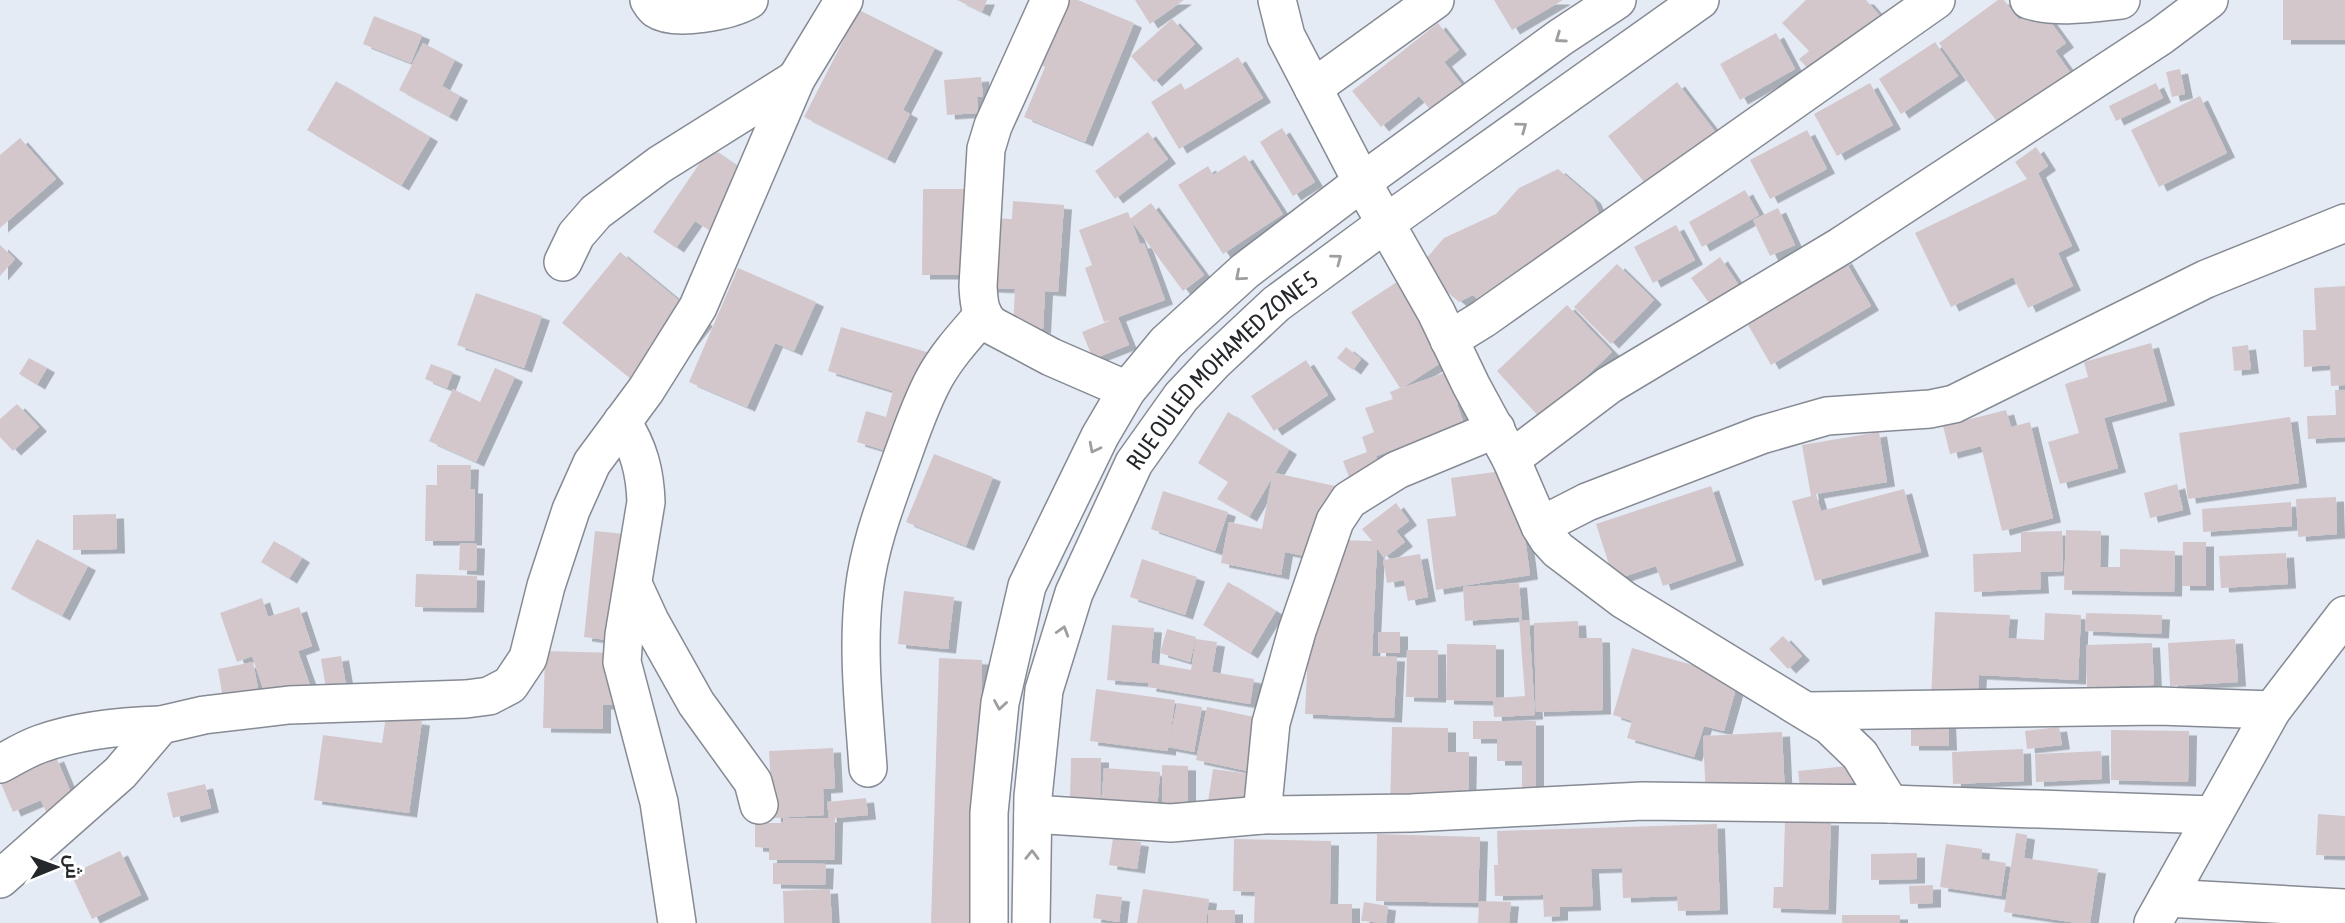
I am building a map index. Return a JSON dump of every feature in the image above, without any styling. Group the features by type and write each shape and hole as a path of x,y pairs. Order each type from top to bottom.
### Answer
{"street":[{"path":"649,0 656,9 696,14 708,14 749,0"},
{"path":"0,764 40,744 117,727 161,725 204,715 289,705 466,699 489,696 510,685 528,658 546,586 571,510 592,463 674,349 698,307 796,79 844,0"},
{"path":"1050,0 993,126 986,149 978,286 983,316 991,325 1051,357 1127,390"},
{"path":"1277,0 1286,36 1503,444 1540,526 1558,550 1624,600 1830,726 1860,755 1890,804"},
{"path":"1313,88 1435,0"},
{"name":"RUE OULED MOHAMED ZONE 5","path":"989,923 989,813 1000,703 1027,586 1100,436 1127,390 1166,343 1245,271 1561,37 1617,0"},
{"name":"RUE OULED MOHAMED ZONE 5","path":"1031,923 1033,814 1044,690 1074,593 1133,463 1181,397 1276,304 1700,0"},
{"path":"1449,340 1483,319 1936,0"},
{"path":"2029,0 2080,4 2121,0"},
{"path":"1262,815 1271,723 1297,632 1335,521 1349,500 1396,470 1503,444 1609,385 1853,239 2161,36 2209,0"},
{"path":"563,262 576,235 596,212 659,165 796,79"},
{"path":"1540,526 1587,502 1761,435 1827,416 1930,409 1954,404 2206,279 2345,223"},
{"path":"868,768 861,668 863,594 868,561 886,502 933,380 950,354 983,316"},
{"path":"622,422 639,451 646,480 645,510 624,635 623,670 659,802 677,923"},
{"path":"633,584 650,621 696,703 753,782 759,805"},
{"path":"2345,615 2272,710 2160,910 2345,908"},
{"path":"1808,711 2159,706 2272,710"},
{"path":"0,880 120,773 161,725"},
{"path":"1033,814 1171,823 1262,815 1411,813 1642,801 1890,804 2213,815"}],"building":[{"path":"957,0 987,0 982,12"},
{"path":"1063,0 1078,0 1134,23 1085,142 1024,117 1045,67 1037,63"},
{"path":"1135,0 1184,0 1150,24"},
{"path":"1494,0 1563,0 1512,30"},
{"path":"1806,0 1866,0 1887,24 1822,83 1799,59 1809,51 1782,23"},
{"path":"1998,0 2004,0 2019,20 2039,6 2066,43 2055,51 2077,82 2006,134 1939,43"},
{"path":"2283,0 2345,0 2345,40 2283,40"},
{"path":"859,10 935,48 903,110 910,114 887,159 804,117"},
{"path":"374,16 422,35 411,63 363,44"},
{"path":"1172,19 1195,44 1154,82 1131,56"},
{"path":"1438,23 1459,50 1444,62 1465,89 1434,114 1419,96 1381,127 1352,91"},
{"path":"1776,33 1795,69 1740,100 1720,64"},
{"path":"1935,42 1958,76 1901,114 1879,79"},
{"path":"423,43 455,60 442,86 460,96 449,117 399,90"},
{"path":"1238,57 1263,98 1179,149 1151,102 1181,83 1185,90"},
{"path":"2180,69 2185,94 2172,97 2166,72"},
{"path":"981,77 983,97 977,97 978,113 947,115 944,80"},
{"path":"336,81 430,137 401,186 307,130"},
{"path":"1677,82 1730,151 1662,205 1608,136"},
{"path":"1870,83 1893,125 1837,156 1814,114"},
{"path":"2156,83 2163,98 2116,121 2109,106"},
{"path":"2200,96 2227,153 2159,187 2131,130"},
{"path":"1282,128 1315,182 1293,196 1260,142"},
{"path":"1807,130 1827,169 1770,199 1750,160"},
{"path":"1148,132 1168,159 1115,199 1095,171"},
{"path":"20,138 56,179 0,228 0,155"},
{"path":"2036,147 2048,166 2038,173 2072,246 2058,253 2073,286 2028,308 2013,277 1951,307 1915,233 2027,179 2015,162"},
{"path":"710,148 754,178 715,234 695,221 676,248 653,232"},
{"path":"1245,155 1283,214 1223,254 1178,185 1208,166 1213,175"},
{"path":"1558,169 1593,199 1612,242 1487,307 1473,295 1459,302 1432,279 1424,261 1444,238 1496,214 1519,188"},
{"path":"923,189 983,189 982,275 922,275"},
{"path":"1745,190 1759,215 1702,247 1689,222"},
{"path":"1013,201 1064,205 1058,292 1045,291 1043,329 1013,326 1015,289 988,288 993,218 1012,219"},
{"path":"1151,203 1204,275 1183,291 1130,219"},
{"path":"1778,208 1795,245 1770,256 1753,220"},
{"path":"1128,212 1140,244 1144,243 1165,300 1118,317 1129,345 1093,359 1082,332 1114,319 1104,322 1085,268 1092,265 1079,230"},
{"path":"1676,225 1695,260 1653,283 1634,247"},
{"path":"0,245 15,259 0,276"},
{"path":"620,252 705,322 648,393 562,323"},
{"path":"1720,257 1740,287 1712,307 1691,278"},
{"path":"1844,259 1871,306 1771,365 1744,318"},
{"path":"1617,264 1654,300 1611,344 1574,307"},
{"path":"738,268 816,302 794,351 775,343 747,407 689,382"},
{"path":"1406,276 1456,353 1402,388 1455,369 1466,401 1457,404 1470,441 1415,460 1410,444 1376,456 1382,475 1352,485 1343,461 1367,452 1362,437 1374,432 1365,408 1393,399 1390,392 1400,388 1351,312"},
{"path":"2345,286 2345,385 2331,386 2330,365 2304,367 2303,330 2316,330 2314,288"},
{"path":"476,293 542,316 524,368 457,345"},
{"path":"1567,305 1612,352 1541,419 1497,371"},
{"path":"841,327 937,355 907,457 857,442 866,411 886,417 893,391 828,371"},
{"path":"2151,343 2167,401 2104,418 2118,468 2060,484 2048,442 2079,433 2065,384 2088,377 2084,362"},
{"path":"2248,345 2251,369 2234,371 2232,347"},
{"path":"1346,347 1361,359 1353,370 1337,358"},
{"path":"29,358 47,368 37,385 19,374"},
{"path":"1306,360 1328,395 1274,431 1251,396"},
{"path":"431,364 453,372 447,388 425,379"},
{"path":"495,368 515,377 476,462 429,441 453,389 480,402"},
{"path":"2335,390 2345,390 2345,437 2308,439 2307,416 2336,415"},
{"path":"17,404 39,427 13,451 0,437 0,419"},
{"path":"2006,410 2011,427 2030,422 2053,518 2002,531 1981,446 1950,454 1943,426"},
{"path":"1228,412 1289,450 1275,473 1349,489 1339,540 1372,541 1362,529 1396,503 1409,521 1396,531 1405,542 1384,558 1377,548 1372,656 1397,657 1394,718 1305,714 1312,566 1334,562 1285,552 1281,575 1221,563 1229,522 1262,529 1272,478 1249,517 1217,499 1228,482 1198,463"},
{"path":"2290,417 2299,483 2188,499 2179,433"},
{"path":"1879,432 1887,482 1816,494 1821,511 1904,489 1921,552 1815,581 1792,501 1811,496 1802,445"},
{"path":"934,454 993,477 966,546 906,522"},
{"path":"437,465 471,465 470,489 475,489 474,541 425,541 426,485 437,485"},
{"path":"1516,469 1530,575 1436,590 1427,519 1456,516 1451,478"},
{"path":"2177,484 2183,510 2150,518 2144,493"},
{"path":"1711,486 1736,561 1663,586 1656,566 1614,580 1596,524"},
{"path":"1163,491 1228,512 1215,551 1151,529"},
{"path":"2336,497 2337,534 2298,537 2296,499"},
{"path":"2291,502 2292,526 2203,532 2202,509"},
{"path":"116,514 117,549 73,550 73,515"},
{"path":"2066,530 2101,531 2100,567 2120,567 2120,549 2175,551 2174,592 2064,590"},
{"path":"595,531 625,534 615,641 584,637"},
{"path":"2062,531 2063,571 2040,572 2041,589 1974,592 1973,554 2021,552 2021,532"},
{"path":"37,539 88,566 62,616 11,589"},
{"path":"274,541 302,558 289,579 261,562"},
{"path":"2183,542 2206,542 2206,586 2182,586"},
{"path":"460,543 477,544 476,571 459,570"},
{"path":"2286,553 2288,584 2221,588 2219,556"},
{"path":"1420,554 1428,597 1408,601 1404,580 1387,583 1383,560"},
{"path":"1142,559 1197,577 1185,615 1130,597"},
{"path":"416,574 477,576 476,608 415,607"},
{"path":"1228,582 1276,611 1250,654 1203,625"},
{"path":"1519,583 1522,621 1529,620 1535,715 1494,717 1493,701 1446,700 1447,644 1496,645 1496,698 1525,696 1519,617 1465,621 1463,587"},
{"path":"904,591 954,597 948,649 898,644"},
{"path":"262,598 268,617 299,607 312,646 298,651 311,688 268,703 252,656 237,662 220,613"},
{"path":"1935,612 2010,615 2008,638 2044,640 2045,613 2081,615 2078,680 1979,675 1977,703 1931,701"},
{"path":"2086,613 2162,615 2161,634 2085,631"},
{"path":"1578,621 1579,638 1602,638 1603,710 1536,712 1534,623"},
{"path":"1112,625 1154,628 1151,663 1191,670 1196,639 1217,642 1212,672 1254,679 1250,704 1148,687 1149,683 1107,680"},
{"path":"1167,629 1196,637 1190,662 1160,653"},
{"path":"1378,632 1400,632 1400,653 1378,653"},
{"path":"1783,636 1802,656 1788,669 1769,649"},
{"path":"2235,639 2238,682 2170,686 2168,643"},
{"path":"2152,643 2154,685 2087,687 2086,645"},
{"path":"1632,648 1739,678 1724,731 1704,726 1694,757 1627,738 1632,721 1613,715"},
{"path":"1407,650 1438,650 1438,698 1406,697"},
{"path":"545,651 618,653 620,705 603,705 603,729 543,728"},
{"path":"341,656 347,691 327,694 321,659"},
{"path":"939,658 982,660 976,923 931,923"},
{"path":"253,662 261,704 225,711 218,669"},
{"path":"1096,689 1175,700 1169,744 1177,703 1202,707 1194,752 1168,747 1168,751 1090,741"},
{"path":"1207,707 1268,720 1257,773 1196,760"},
{"path":"386,716 422,721 409,813 314,800 323,735 382,743"},
{"path":"1948,720 1949,746 1911,746 1911,721"},
{"path":"1473,721 1536,721 1536,803 1522,804 1522,761 1497,761 1497,739 1473,739"},
{"path":"1392,727 1448,728 1448,752 1469,752 1468,810 1390,809"},
{"path":"2059,727 2062,745 2027,749 2025,731"},
{"path":"2111,730 2189,731 2188,782 2111,780"},
{"path":"1782,732 1785,795 1706,798 1703,736"},
{"path":"833,748 835,788 823,789 824,815 773,818 769,751"},
{"path":"2023,749 2024,781 1953,784 1952,752"},
{"path":"2101,751 2102,779 2036,782 2035,754"},
{"path":"56,757 77,807 49,819 41,800 13,812 0,781"},
{"path":"1071,758 1101,758 1100,801 1070,800"},
{"path":"1162,765 1188,766 1188,808 1162,808"},
{"path":"1858,765 1860,782 1800,788 1798,771"},
{"path":"1104,768 1160,772 1157,811 1101,807"},
{"path":"1213,769 1250,774 1245,807 1208,802"},
{"path":"205,784 211,808 173,818 167,793"},
{"path":"866,798 868,815 835,818 834,860 769,860 769,848 755,847 755,823 783,823 783,818 829,818 827,802"},
{"path":"2318,814 2345,816 2345,856 2316,855"},
{"path":"1785,820 1831,821 1828,910 1773,908 1774,887 1783,887"},
{"path":"1717,824 1720,910 1678,911 1677,896 1623,898 1622,868 1591,869 1593,906 1560,907 1560,916 1544,917 1543,895 1495,896 1497,831"},
{"path":"2016,833 2027,835 2024,858 2098,869 2090,923 2004,912"},
{"path":"1377,834 1480,837 1478,903 1376,901"},
{"path":"1113,838 1141,842 1137,869 1109,865"},
{"path":"1234,839 1331,841 1330,904 1352,904 1352,923 1254,923 1255,892 1233,891"},
{"path":"1946,844 1982,849 1981,859 2006,863 2001,896 1940,887"},
{"path":"120,851 141,895 92,919 71,874"},
{"path":"1917,853 1917,879 1871,880 1871,854"},
{"path":"773,863 826,864 825,885 773,884"},
{"path":"1933,885 1933,903 1910,904 1909,886"},
{"path":"830,889 832,923 784,923 783,891"},
{"path":"1143,889 1209,899 1206,923 1137,923"},
{"path":"1096,894 1122,897 1119,922 1093,918"},
{"path":"1479,901 1511,902 1509,923 1478,923"},
{"path":"1364,902 1388,906 1386,923 1361,921"},
{"path":"1208,910 1235,910 1235,923 1208,923"},
{"path":"1842,915 1900,915 1900,923 1842,923"}]}
